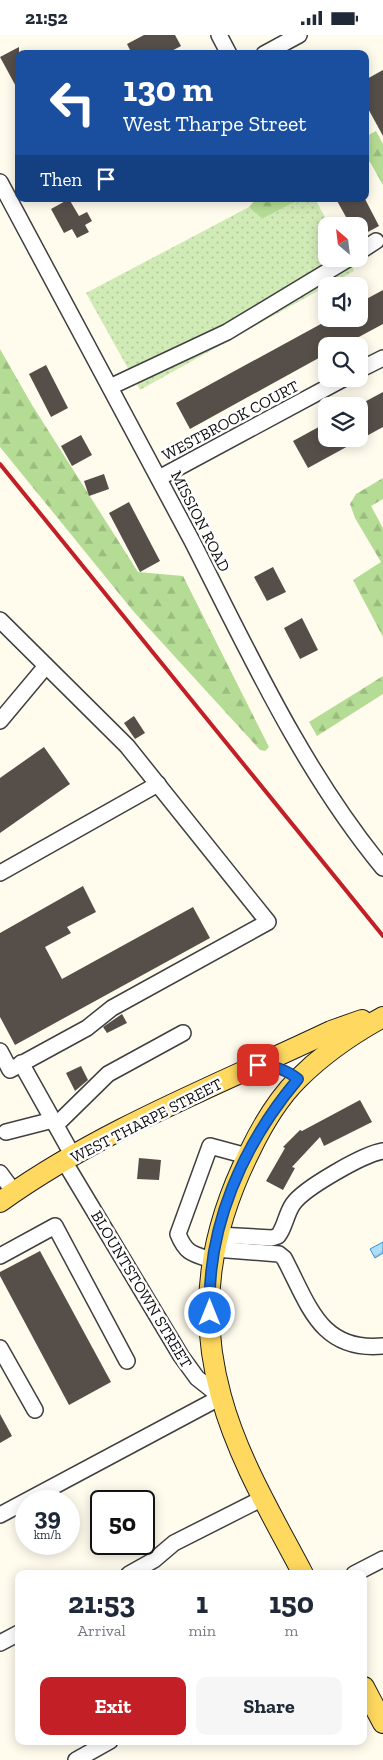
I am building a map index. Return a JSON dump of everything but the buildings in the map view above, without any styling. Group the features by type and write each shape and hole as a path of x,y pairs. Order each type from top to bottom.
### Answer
{"main road":[{"name":"WEST THARPE STREET","path":"7,1197 69,1158 258,1065 331,1031 383,1012"},
{"path":"301,1570 239,1447 221,1397 211,1344 209,1298 215,1248 226,1204 247,1156 276,1106 298,1079 353,1033 383,1017"},
{"path":"258,1065 287,1071 298,1079"},
{"path":"367,1693 383,1723"}],"street":[{"path":"219,35 227,50"},
{"path":"271,50 299,35"},
{"name":"MISSION ROAD","path":"8,187 15,201"},
{"name":"MISSION ROAD","path":"16,202 110,387 299,744 334,802 383,868"},
{"path":"368,246 376,241"},
{"path":"110,387 227,332 335,267"},
{"path":"368,366 383,358"},
{"name":"WESTBROOK COURT","path":"159,479 328,387"},
{"path":"0,620 127,746 268,922 112,1008 87,1028 10,1069 0,1051"},
{"path":"0,721 46,666"},
{"path":"0,873 158,784"},
{"path":"6,1132 54,1122 108,1074 183,1033"},
{"name":"BLOUNTSTOWN STREET","path":"21,1063 54,1122 69,1158 181,1356 197,1378 221,1397"},
{"path":"247,1156 210,1146 178,1234 182,1246 191,1254 215,1248 264,1245 278,1236 291,1206 309,1189 363,1158 383,1151"},
{"path":"0,1173 7,1197"},
{"path":"0,1256 54,1225 127,1361"},
{"path":"264,1245 284,1258 317,1320 333,1337 357,1346 383,1346"},
{"path":"0,1348 35,1409"},
{"path":"0,1515 221,1397"},
{"path":"136,1570 154,1560 174,1543 263,1498"},
{"path":"362,1570 383,1559"},
{"path":"0,1643 15,1635"},
{"path":"76,1760 103,1745"}],"green space":[{"path":"376,131 383,144 383,185 369,162 369,135"},
{"path":"253,202 294,202 262,219 249,207"},
{"path":"294,202 317,202 325,217 318,217 318,267 352,267 354,271 343,277 318,277 318,291 140,390 86,293 249,207 262,219"},
{"path":"0,349 32,405 138,572 183,576 269,747 265,751 260,750 134,612 0,447"},
{"path":"383,478 383,499 371,506 383,528 383,637 353,580 381,562 355,518 350,504 356,494"},
{"path":"383,676 383,694 317,736 309,722"}],"water":[{"path":"383,1242 383,1253 375,1258 370,1249"}],"railway":[{"path":"0,464 383,936"}],"route":[{"path":"210,1313 211,1270 226,1204 239,1171 258,1134 281,1099 298,1079 287,1071 258,1065"}]}
